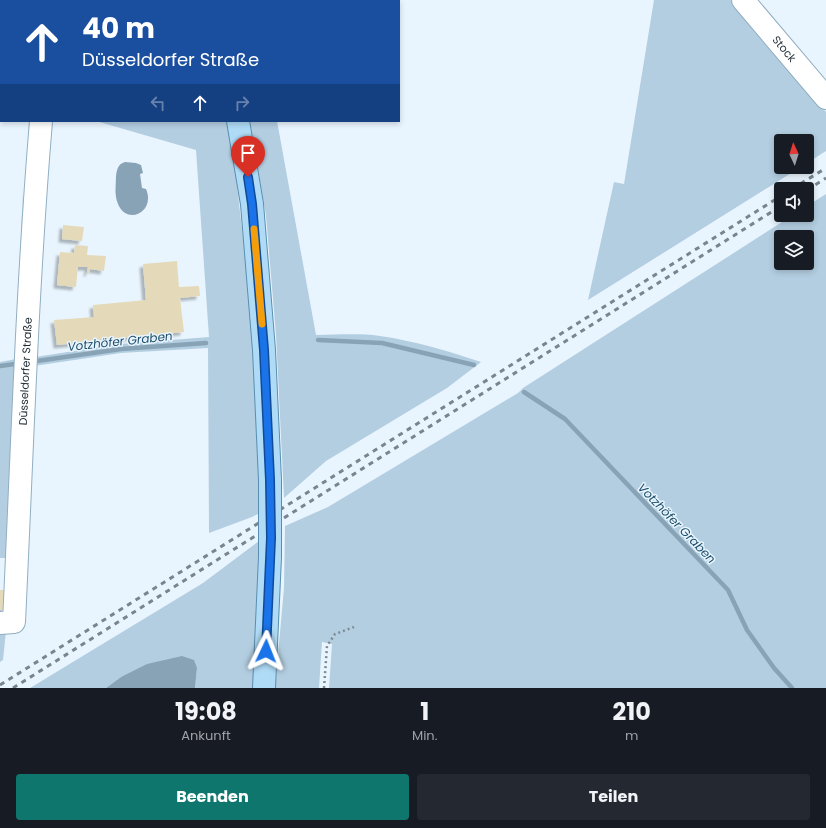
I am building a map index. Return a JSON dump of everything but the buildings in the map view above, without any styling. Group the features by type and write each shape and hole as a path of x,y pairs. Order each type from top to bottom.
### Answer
{"main road":[{"path":"238,122 252,204 264,350 270,480 270,557 264,688"}],"street":[{"name":"Stock","path":"743,0 826,98"},
{"name":"Düsseldorfer Straße","path":"7,623 41,122"}],"path":[{"path":"324,688 327,646 335,634 354,628"}],"shaded area":[{"path":"654,0 732,0 826,112 826,151 814,159 814,134 774,134 774,174 790,174 777,182 774,182 774,184 588,300 614,182 624,184"},
{"path":"99,122 226,122 235,168 254,335 260,513 209,533 208,348 121,353 34,366 35,357 120,344 209,337 196,150"},
{"path":"250,122 277,122 316,335 348,334 393,338 431,347 481,362 447,388 326,461 284,498 276,335 266,216"},
{"path":"125,162 141,165 143,173 140,174 142,188 146,189 148,197 144,210 133,215 122,211 116,197 116,176 118,167"},
{"path":"23,188 20,358 12,558 0,558 0,362 16,359"},
{"path":"826,194 826,688 329,688 332,644 322,642 319,688 275,688 284,588 285,526 328,507 518,393 523,388 782,222 814,222 814,202"},
{"path":"259,541 256,656 253,688 195,688 197,668 121,677 106,688 30,688 203,583"},
{"path":"6,631 3,660 0,662 0,632"},
{"path":"182,656 194,660 197,668 195,688 106,688 121,677 147,664"}],"waterway":[{"name":"Votzhöfer Graben","path":"318,340 382,343 474,365"},
{"name":"Votzhöfer Graben","path":"37,361 121,349 206,343"},
{"name":"Votzhöfer Graben","path":"0,366 15,364"},
{"name":"Votzhöfer Graben","path":"524,392 565,419 728,590 747,630 774,668 792,688"}],"railway":[{"path":"803,182 826,168"},
{"path":"814,186 826,178"},
{"path":"0,685 774,200"},
{"path":"13,688 774,210"}],"slow traffic":[{"path":"254,229 262,324"}],"route":[{"path":"248,177 252,204 264,350 270,480 271,538 266,651"}]}
